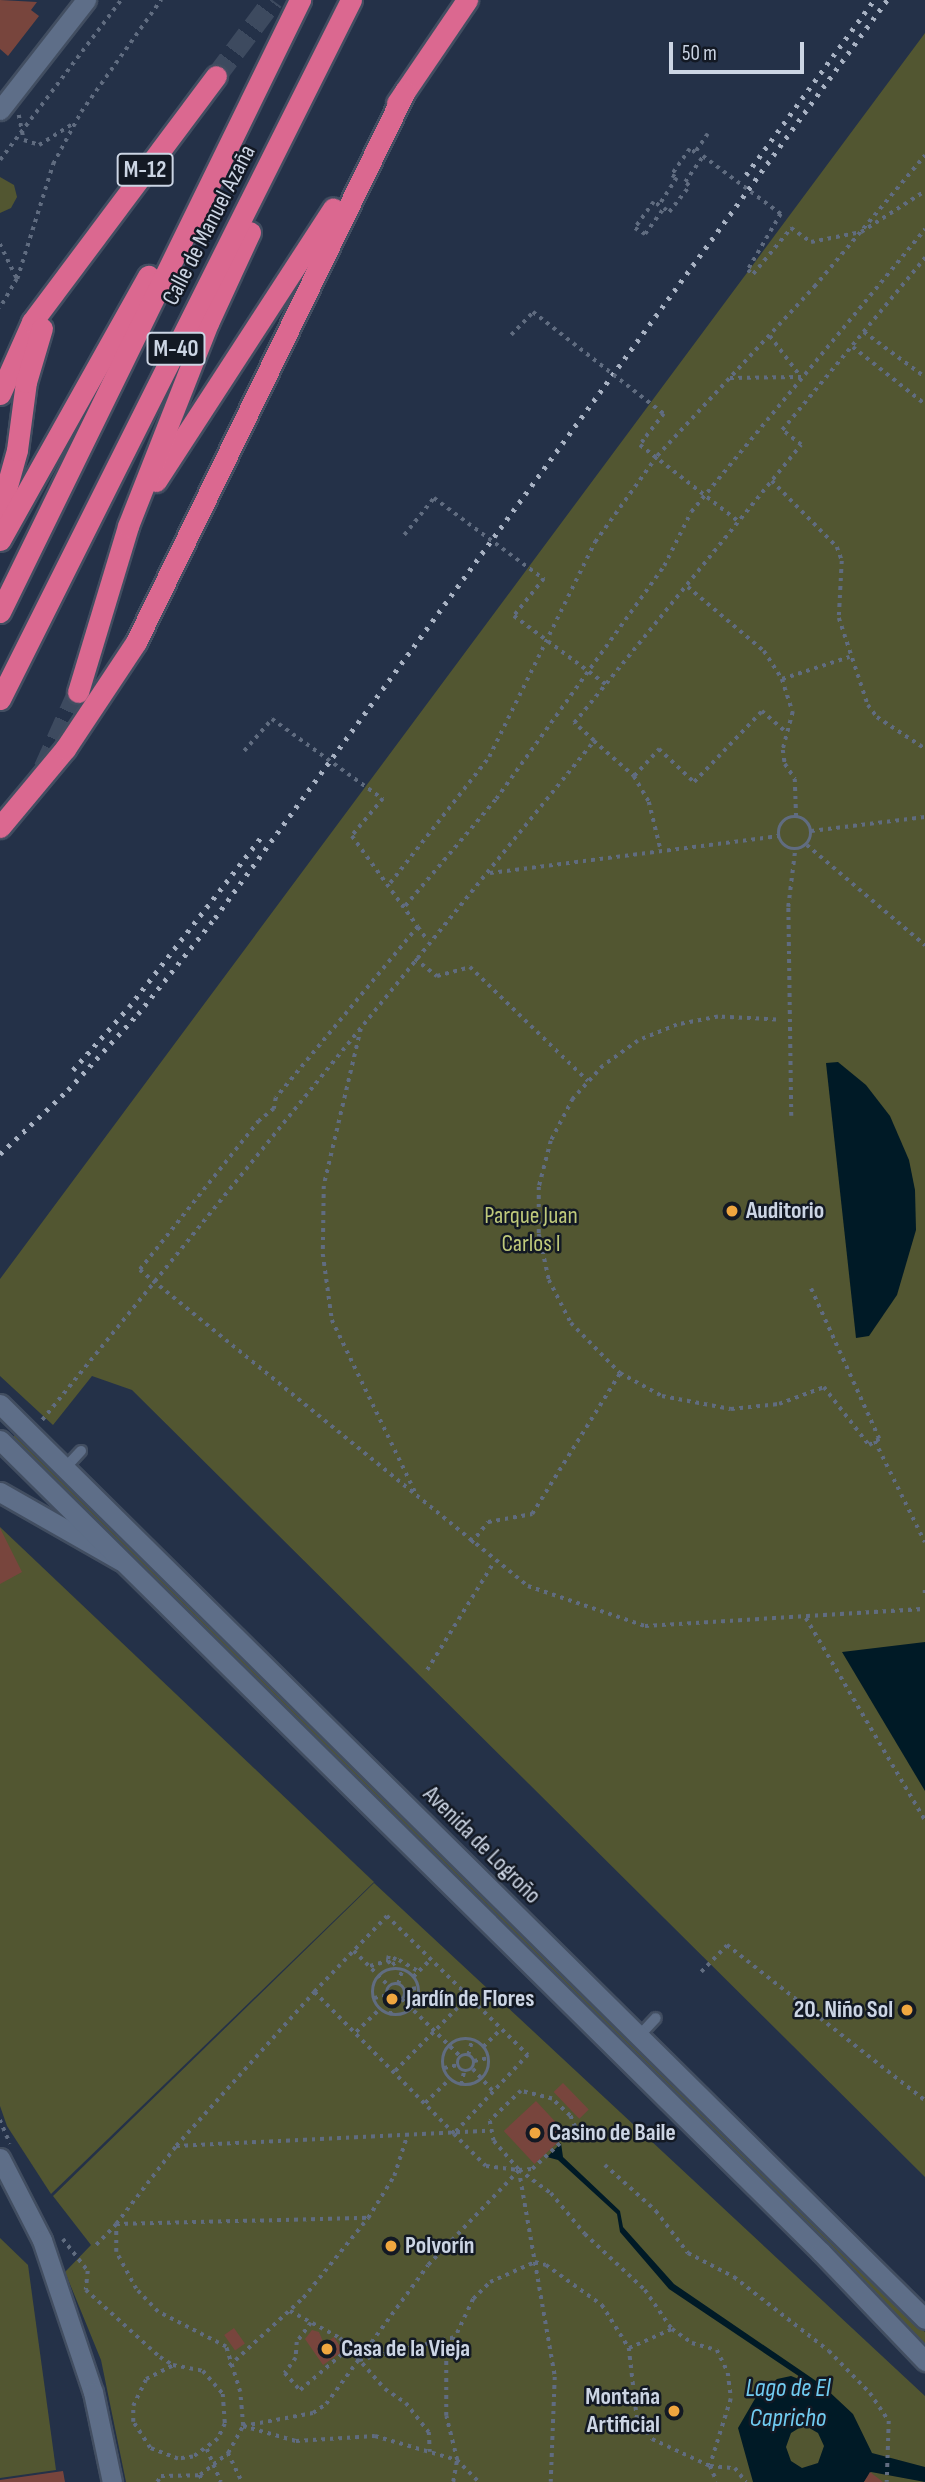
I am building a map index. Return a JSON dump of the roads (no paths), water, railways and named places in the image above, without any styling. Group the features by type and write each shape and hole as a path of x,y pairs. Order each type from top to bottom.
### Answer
{"highway":[{"name":"Calle de Manuel Azaña","path":"0,611 300,0"},
{"name":"Calle de Manuel Azaña","path":"0,699 351,0"},
{"path":"78,692 128,526 208,323 358,0"},
{"path":"128,526 136,522 159,476 405,91 467,0"},
{"name":"M-12","path":"73,264 216,76"},
{"path":"0,827 65,749 136,642 405,91"},
{"path":"0,540 250,98"},
{"path":"0,394 32,322 73,264"},
{"path":"0,511 17,450 26,382 42,328 73,264"}],"main road":[{"path":"10,108 86,0"},
{"name":"Avenida de Logroño","path":"1,1405 0,1441 821,2252 925,2361"},
{"name":"Avenida de Logroño","path":"1,1405 925,2319"},
{"name":"Avenida de Logroño","path":"0,1492 122,1562"},
{"path":"4,2161 28,2212 93,2392 112,2482"}],"lane":[{"path":"66,1467 81,1451"},
{"path":"640,2035 656,2018"}],"water":[{"path":"838,1062 866,1085 890,1116 909,1160 915,1190 916,1230 897,1295 869,1336 856,1338 826,1063"},
{"path":"925,1642 925,1791 842,1652"},
{"name":"Lago de El Capricho","path":"561,2143 563,2157 620,2211 623,2227 674,2284 822,2385 853,2414 872,2453 925,2467 925,2482 871,2472 864,2482 753,2482 738,2428 756,2397 777,2379 791,2376 809,2383 669,2289 620,2232 617,2214 558,2160 547,2157","holes":["804,2425 818,2433 824,2446 818,2463 802,2468 791,2461 786,2447 791,2433"]}],"tunnel":[{"path":"216,76 273,0"},
{"path":"44,768 78,692"}],"railway":[{"path":"746,175 874,0"},
{"path":"0,1154 68,1090 138,1014 215,918 887,0"},
{"path":"73,1070 129,1007 262,836"}],"place":[{"name":"Auditorio","path":"732,1211"},
{"name":"Jardín de Flores","path":"392,1999"},
{"name":"20. Niño Sol","path":"907,2010"},
{"name":"Casino de Baile","path":"535,2133"},
{"name":"Polvorín","path":"391,2246"},
{"name":"Casa de la Vieja","path":"327,2349"},
{"name":"Montaña Artificial","path":"674,2411"}],"park label":[{"name":"Parque Juan Carlos I","path":"531,1230"}]}
